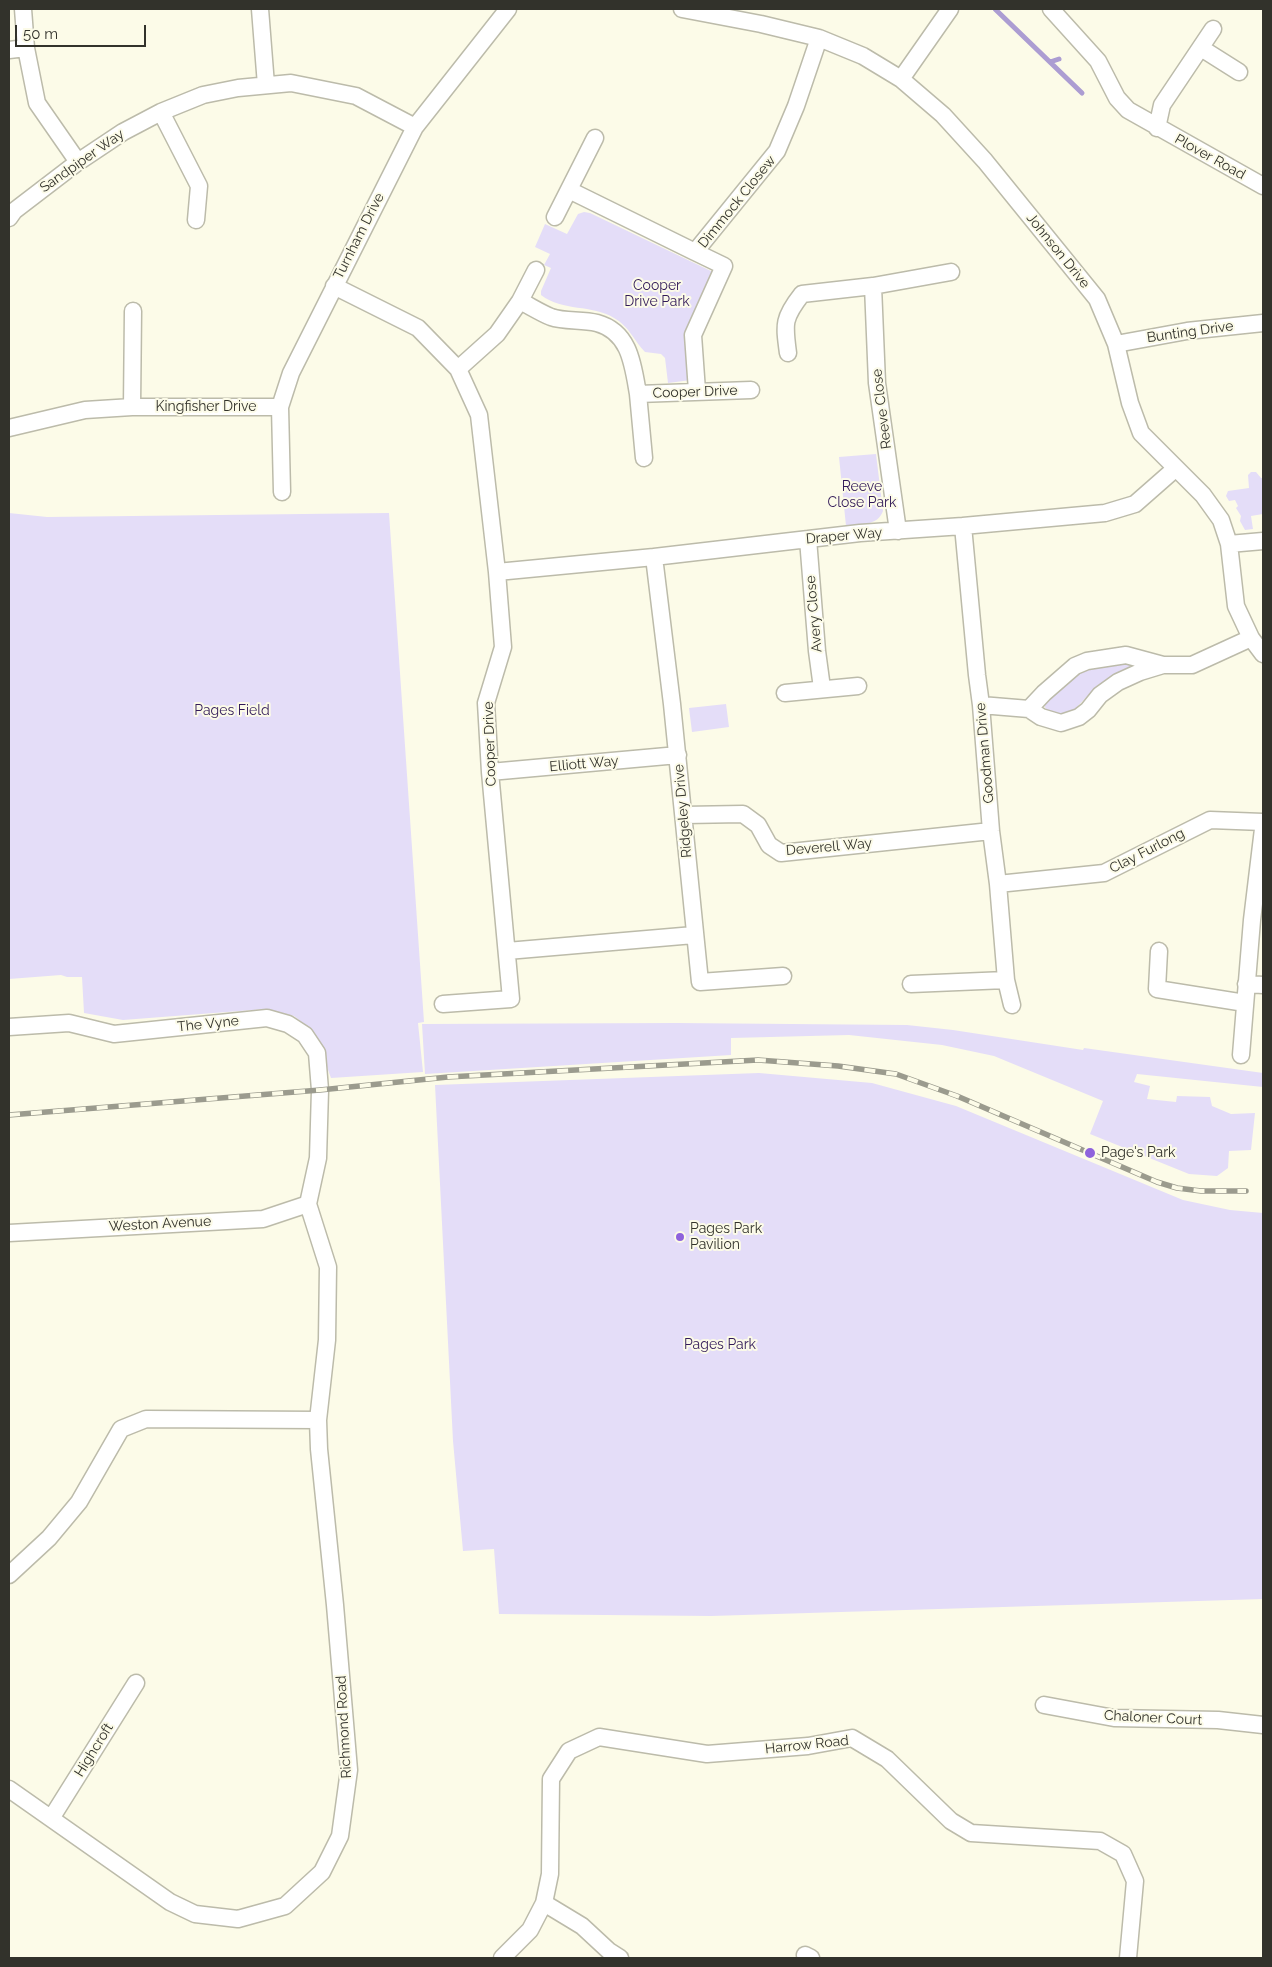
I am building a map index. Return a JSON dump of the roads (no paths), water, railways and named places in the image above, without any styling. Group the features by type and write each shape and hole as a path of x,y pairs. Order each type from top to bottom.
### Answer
{"street":[{"path":"23,9 26,48 37,103 78,162"},
{"path":"260,9 266,85"},
{"name":"Turnham Drive","path":"282,492 280,407 291,373 415,127 508,9"},
{"name":"Johnson Drive","path":"682,9 702,11 820,38 863,56 900,79 949,122 986,162 1098,299 1116,344 1130,403 1142,433 1204,495 1221,520 1229,544 1236,606 1251,638 1263,654"},
{"path":"900,79 950,9"},
{"name":"Plover Road","path":"1051,9 1098,60 1117,98 1128,110 1263,186"},
{"path":"1157,128 1162,105 1213,29"},
{"name":"Dimmock Closew","path":"695,252 777,151 796,106 820,38"},
{"path":"9,50 26,48"},
{"path":"1201,48 1239,72"},
{"name":"Sandpiper Way","path":"9,218 14,211 78,162 123,132 161,112 203,95 238,88 292,83 356,96 415,127"},
{"path":"161,112 199,186 196,220"},
{"path":"555,217 595,138"},
{"name":"Dimmock Closew","path":"569,190 724,266 692,335 697,391"},
{"path":"458,369 497,334 520,301 536,270"},
{"path":"788,353 784,330 790,310 802,294 873,286 951,272"},
{"name":"Cooper Drive","path":"334,286 418,328 458,369 479,415 497,572 503,647 486,703 490,772 511,998 443,1004"},
{"name":"Reeve Close","path":"873,286 877,383 898,531"},
{"name":"Cooper Drive","path":"520,301 552,317 597,323 613,330 623,340 632,358 638,394 644,458"},
{"path":"132,408 133,311"},
{"name":"Bunting Drive","path":"1116,344 1187,331 1263,323"},
{"name":"Cooper Drive","path":"638,394 751,390"},
{"name":"Kingfisher Drive","path":"9,428 85,410 280,407"},
{"name":"Draper Way","path":"497,572 654,557 860,533 1105,513 1135,504 1176,468"},
{"name":"Goodman Drive","path":"963,526 976,675 982,705 991,831 998,884 1006,980 1012,1005"},
{"name":"Avery Close","path":"808,539 817,651 822,688"},
{"path":"1229,544 1263,540"},
{"name":"Ridgeley Drive","path":"654,557 678,755 700,982 783,976"},
{"path":"1029,709 1075,666 1087,661 1126,655 1163,665 1192,665 1251,638"},
{"path":"982,705 1029,709 1041,718 1061,723 1079,717 1088,710 1100,695 1118,682 1140,672 1163,665"},
{"path":"785,693 858,686"},
{"name":"Elliott Way","path":"490,772 678,755"},
{"name":"Deverell Way","path":"684,815 743,814 758,825 768,845 781,853 991,831"},
{"name":"Clay Furlong","path":"998,884 1104,873 1210,820 1263,822"},
{"path":"1241,1055 1246,984 1263,829"},
{"path":"507,951 694,935"},
{"path":"1158,950 1157,989 1245,1003"},
{"path":"911,984 1006,980"},
{"path":"1246,984 1263,985"},
{"name":"The Vyne","path":"9,1027 69,1022 114,1034 267,1018 288,1024 305,1035 317,1053 320,1090 319,1131"},
{"name":"Richmond Road","path":"9,1789 52,1817 170,1902 195,1914 238,1919 285,1906 322,1872 340,1836 349,1770 319,1449 318,1420 327,1340 328,1267 308,1204 318,1158 319,1131"},
{"name":"Weston Avenue","path":"9,1232 263,1219 308,1204"},
{"path":"9,1575 49,1538 79,1502 122,1429 146,1419 318,1420"},
{"name":"Highcroft","path":"52,1817 136,1683"},
{"name":"Chaloner Court","path":"1044,1705 1114,1718 1218,1720 1263,1725"},
{"name":"Harrow Road","path":"502,1958 530,1930 544,1903 550,1874 551,1779 569,1751 599,1737 707,1754 808,1746 852,1738 887,1759 951,1821 971,1832 1100,1841 1123,1854 1135,1881 1128,1958"},
{"path":"544,1903 582,1926 608,1951 620,1958"}],"waterway":[{"path":"995,9 1082,93"},
{"path":"1050,62 1059,59"}],"railway":[{"path":"9,1115 320,1090 448,1077 758,1060 838,1066 896,1074 957,1096 1157,1182 1177,1188 1201,1191 1246,1191"}],"place":[{"name":"Page's Park","path":"1090,1153"},
{"name":"Pages Park Pavilion","path":"680,1237"}],"park label":[{"name":"Cooper Drive Park","path":"657,294"},
{"name":"Reeve Close Park","path":"862,496"},
{"name":"Pages Field","path":"232,711"},
{"name":"Pages Park","path":"720,1345"}]}
